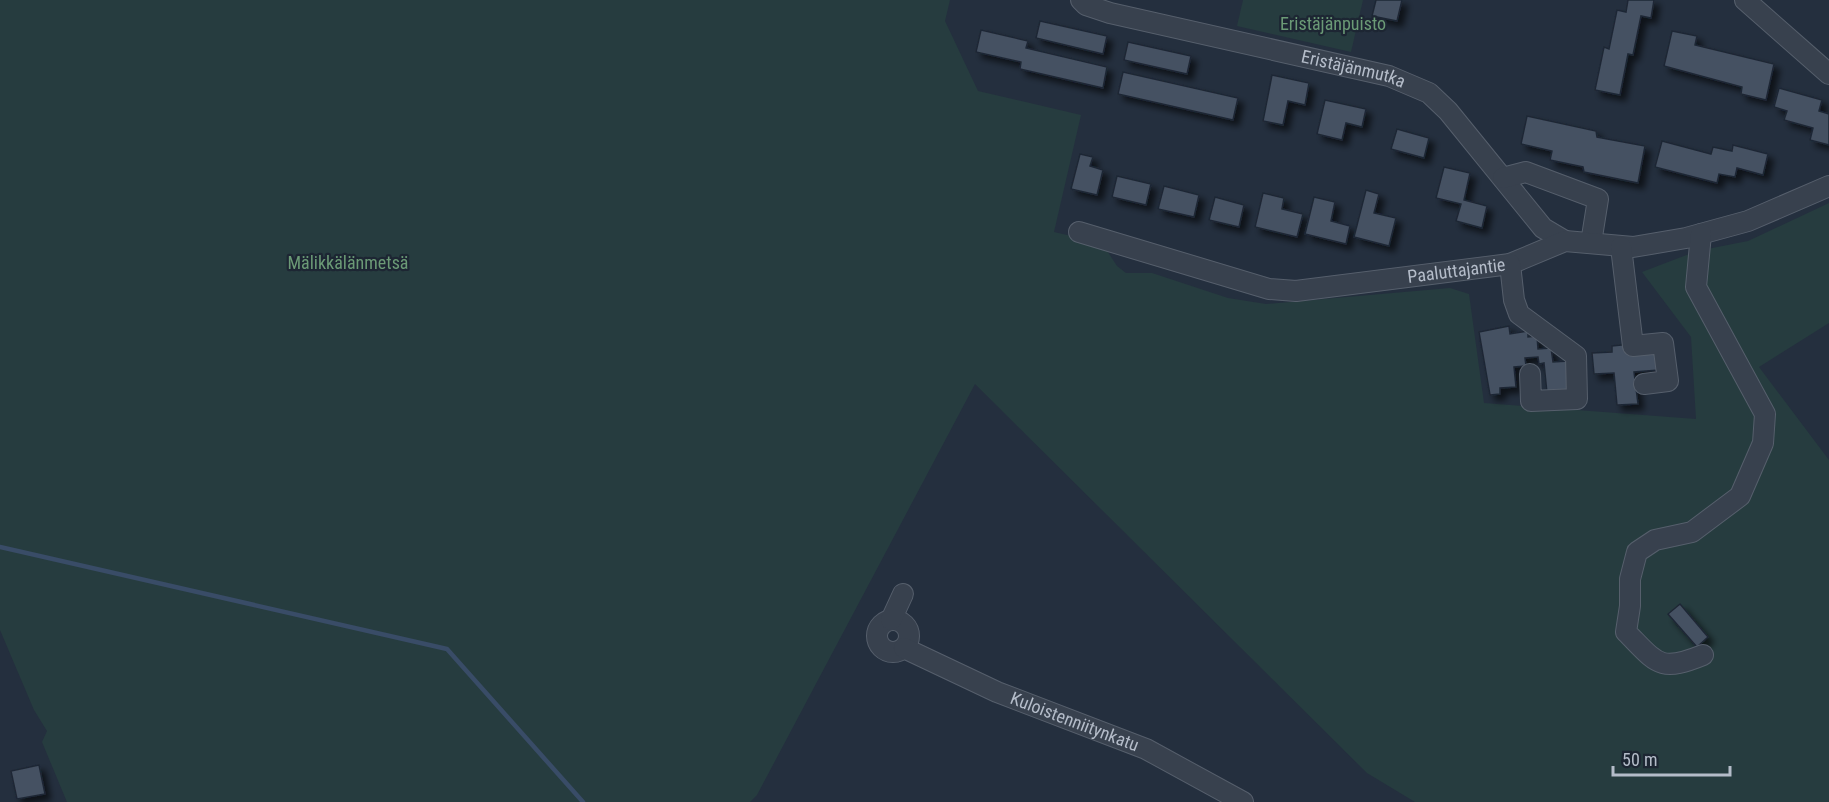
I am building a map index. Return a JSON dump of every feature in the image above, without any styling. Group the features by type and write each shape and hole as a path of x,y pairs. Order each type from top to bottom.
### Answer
{"street":[{"name":"Eristäjänmutka","path":"1081,0 1086,5 1110,13 1389,76 1413,84 1429,93 1448,111 1543,228 1565,241"},
{"path":"1745,0 1829,74"},
{"path":"1503,178 1526,172 1598,199 1591,243"},
{"name":"Paaluttajantie","path":"1078,232 1269,289 1296,291 1509,264 1565,241 1633,247 1701,234 1748,221 1829,186"},
{"path":"1701,234 1696,287 1765,414 1763,443 1740,496 1692,531 1655,540 1637,552 1630,579 1630,606 1626,632 1655,662 1677,666 1703,655"},
{"path":"1621,247 1633,345 1663,343 1668,381 1644,384"},
{"path":"1509,264 1514,300 1519,315 1576,356 1577,399 1531,401 1530,374"},
{"name":"Kuloistenniitynkatu","path":"903,594 891,620 879,628 879,644 892,652 904,648 997,692 1146,749 1243,802"}],"green space":[{"name":"Mälikkälänmetsä","path":"0,0 950,0 945,21 978,91 1081,115 1054,232 1102,243 1117,266 1126,273 1152,273 1228,298 1266,304 1450,288 1469,294 1484,403 1696,419 1691,337 1642,272 1697,251 1748,241 1829,203 1829,323 1759,367 1829,460 1829,802 1415,802 1367,773 975,384 757,795 750,802 67,802 42,742 47,731 34,710 0,630"},
{"name":"Eristäjänpuisto","path":"1243,0 1363,0 1351,52 1237,26"}],"building":[{"path":"1376,0 1402,0 1397,21 1372,16"},
{"path":"1628,0 1654,0 1651,18 1641,16 1633,55 1628,54 1620,95 1595,90 1604,47 1609,49 1617,10 1626,12"},
{"path":"1040,21 1107,36 1103,54 1036,38"},
{"path":"981,30 1028,41 1026,48 1107,67 1103,88 1020,69 1021,62 976,52"},
{"path":"1672,31 1697,36 1695,45 1774,64 1766,100 1741,94 1742,87 1664,66"},
{"path":"1128,42 1191,56 1187,74 1124,60"},
{"path":"1123,72 1238,98 1233,120 1118,94"},
{"path":"1272,75 1309,83 1305,105 1288,101 1283,125 1263,121"},
{"path":"1779,88 1822,100 1819,111 1829,114 1829,145 1810,140 1813,128 1784,120 1787,111 1774,107"},
{"path":"1325,100 1366,109 1362,127 1346,123 1342,140 1317,134"},
{"path":"1527,116 1596,131 1597,137 1645,146 1638,183 1584,172 1583,167 1550,160 1552,151 1521,144"},
{"path":"1397,129 1429,138 1424,158 1391,149"},
{"path":"1662,141 1711,154 1713,147 1732,151 1733,145 1768,154 1763,175 1737,168 1735,177 1719,174 1717,183 1655,167"},
{"path":"1080,154 1093,157 1090,166 1103,170 1097,195 1071,189"},
{"path":"1444,167 1470,173 1464,200 1487,206 1482,228 1456,221 1461,204 1436,198"},
{"path":"1117,176 1151,184 1146,205 1112,197"},
{"path":"1164,186 1199,195 1194,217 1158,209"},
{"path":"1366,190 1379,194 1374,213 1396,218 1389,246 1354,237"},
{"path":"1263,193 1284,198 1282,209 1303,214 1297,237 1255,227"},
{"path":"1215,197 1244,205 1239,227 1209,220"},
{"path":"1314,197 1335,202 1331,221 1350,226 1346,244 1305,234"},
{"path":"1509,326 1510,334 1528,331 1528,337 1537,336 1538,349 1551,348 1553,362 1569,361 1571,392 1547,393 1544,363 1539,364 1538,357 1525,358 1526,366 1514,367 1516,387 1500,388 1500,394 1490,395 1479,332"},
{"path":"1631,344 1656,346 1659,370 1634,372 1638,404 1617,405 1614,373 1594,374 1592,353 1612,352 1612,346"},
{"path":"1680,604 1708,637 1697,647 1668,614"},
{"path":"39,765 45,794 17,799 11,771"}],"waterway":[{"path":"0,547 447,649 583,802"}]}
